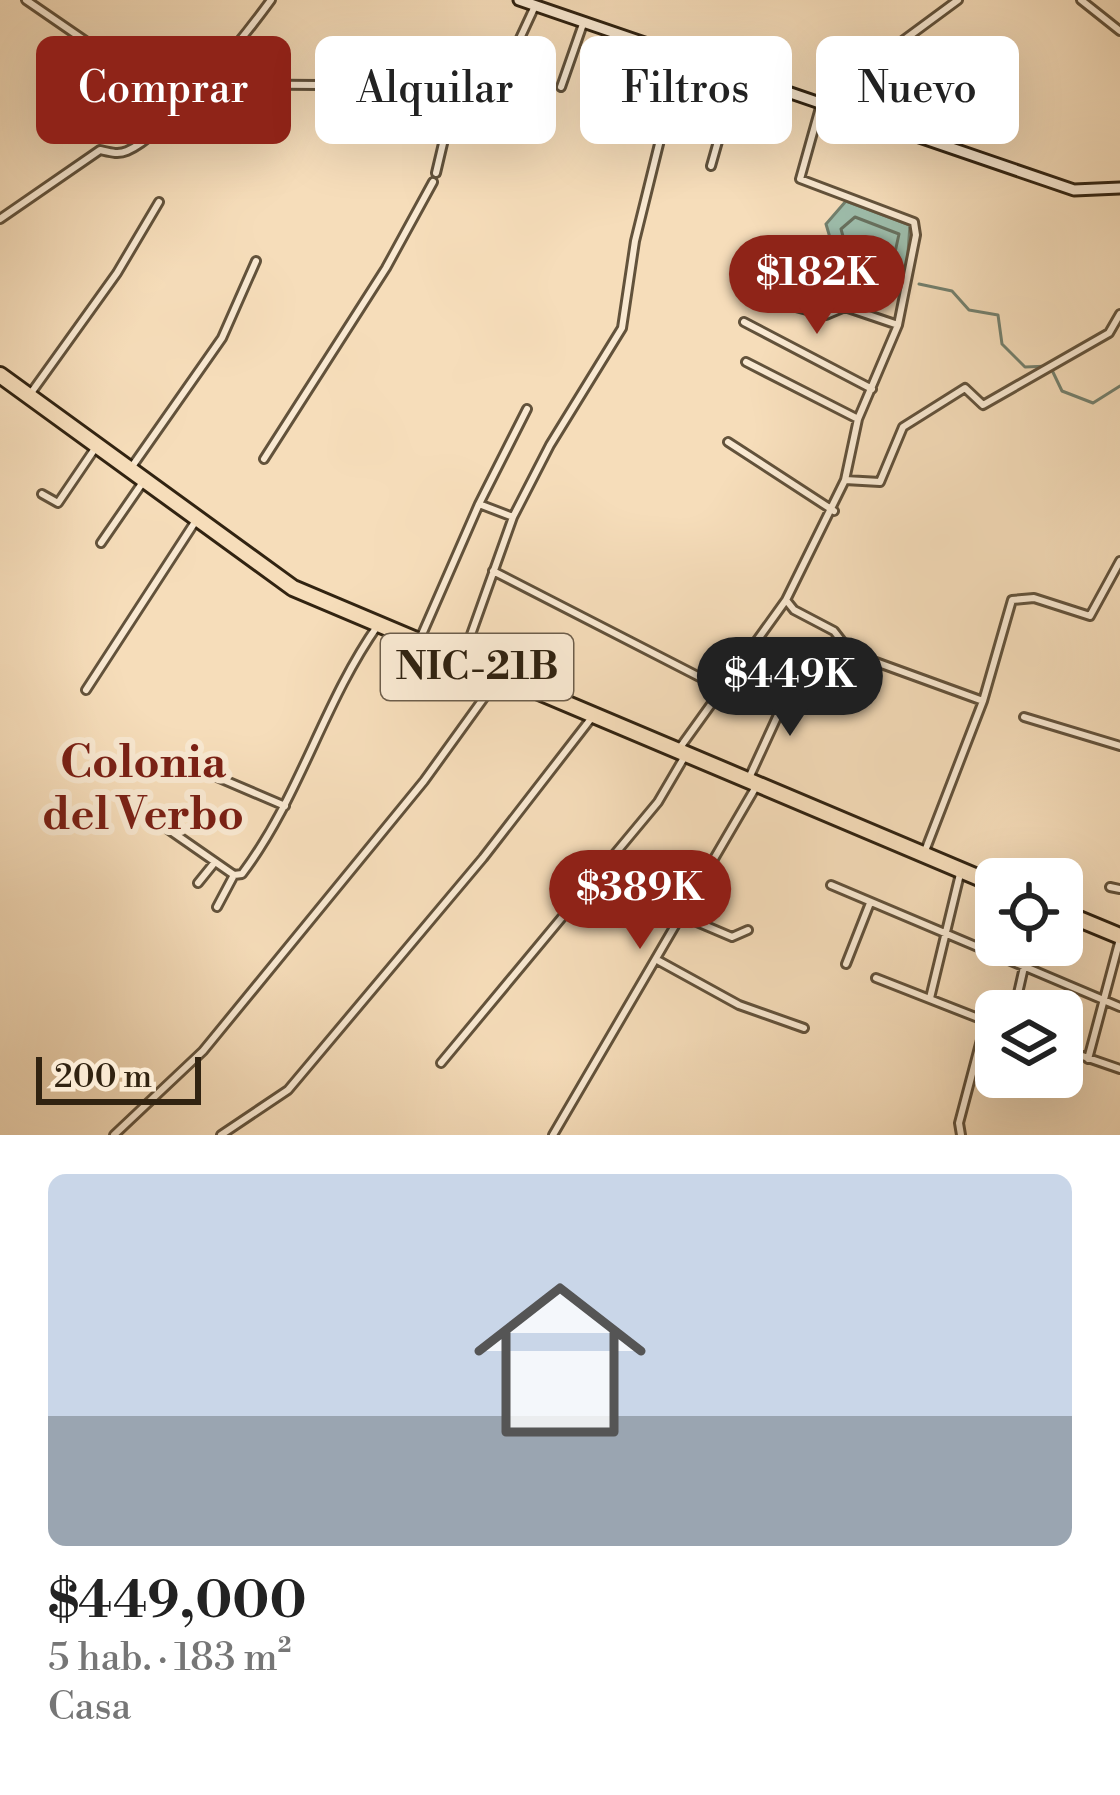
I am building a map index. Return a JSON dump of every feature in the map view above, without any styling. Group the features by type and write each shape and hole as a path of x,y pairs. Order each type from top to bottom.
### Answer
{"highway":[{"name":"NIC-21B","path":"0,375 195,522 292,588 975,876"},
{"path":"1083,921 1120,938"}],"street":[{"path":"26,0 78,36"},
{"path":"240,36 272,0"},
{"path":"519,0 617,36"},
{"path":"909,36 958,0"},
{"path":"1081,0 1120,31"},
{"path":"522,36 536,6"},
{"path":"561,87 583,24"},
{"path":"442,1063 658,802 719,687 786,600 834,511 858,419 898,325 913,265 914,223 800,179 816,135"},
{"path":"0,219 100,150 122,154 138,144"},
{"path":"436,173 443,144"},
{"path":"462,660 513,517 550,445 622,328 634,241 658,144"},
{"path":"711,166 717,144"},
{"path":"938,144 1074,190 1120,188"},
{"path":"264,458 386,268 433,182"},
{"path":"29,396 117,273 159,202"},
{"path":"129,471 222,338 256,261"},
{"path":"751,296 826,315 845,308 898,325"},
{"path":"845,480 880,482 903,427 965,388 983,405 1109,333 1120,314"},
{"path":"744,322 872,389"},
{"path":"746,362 858,419"},
{"path":"419,643 479,504 527,409"},
{"path":"728,442 834,511"},
{"path":"42,494 58,503 96,447"},
{"path":"101,543 143,482"},
{"path":"479,504 513,517"},
{"path":"86,690 195,522"},
{"path":"923,854 983,701 1012,600 1034,598 1090,616 1120,562"},
{"path":"493,572 719,687"},
{"path":"786,600 794,610 834,632 851,653 983,701"},
{"path":"217,907 234,875 250,862 285,806 346,670 378,625"},
{"path":"114,1135 203,1051 424,781 499,677"},
{"path":"554,1135 685,917 753,783 794,680"},
{"path":"221,1135 288,1090 483,859 593,716"},
{"path":"1024,717 1120,746"},
{"path":"210,774 285,806"},
{"path":"142,811 234,875"},
{"path":"198,883 215,862"},
{"path":"930,998 961,870"},
{"path":"831,885 1120,1007"},
{"path":"846,964 870,903"},
{"path":"685,917 732,937 748,930"},
{"path":"1088,1059 1120,938"},
{"path":"659,961 739,1005 804,1028"},
{"path":"1018,990 1023,967"},
{"path":"876,978 975,1016"},
{"path":"1083,1057 1120,1069"},
{"path":"961,1135 975,1071"}],"water":[{"path":"846,201 910,225 906,280 833,248 826,224"}],"waterway":[{"path":"919,284 952,291 969,310 998,315 1002,344 1025,367 1050,366 1062,391 1093,403 1120,386"}],"district":[{"name":"Colonia del Verbo","path":"143,789"}]}
